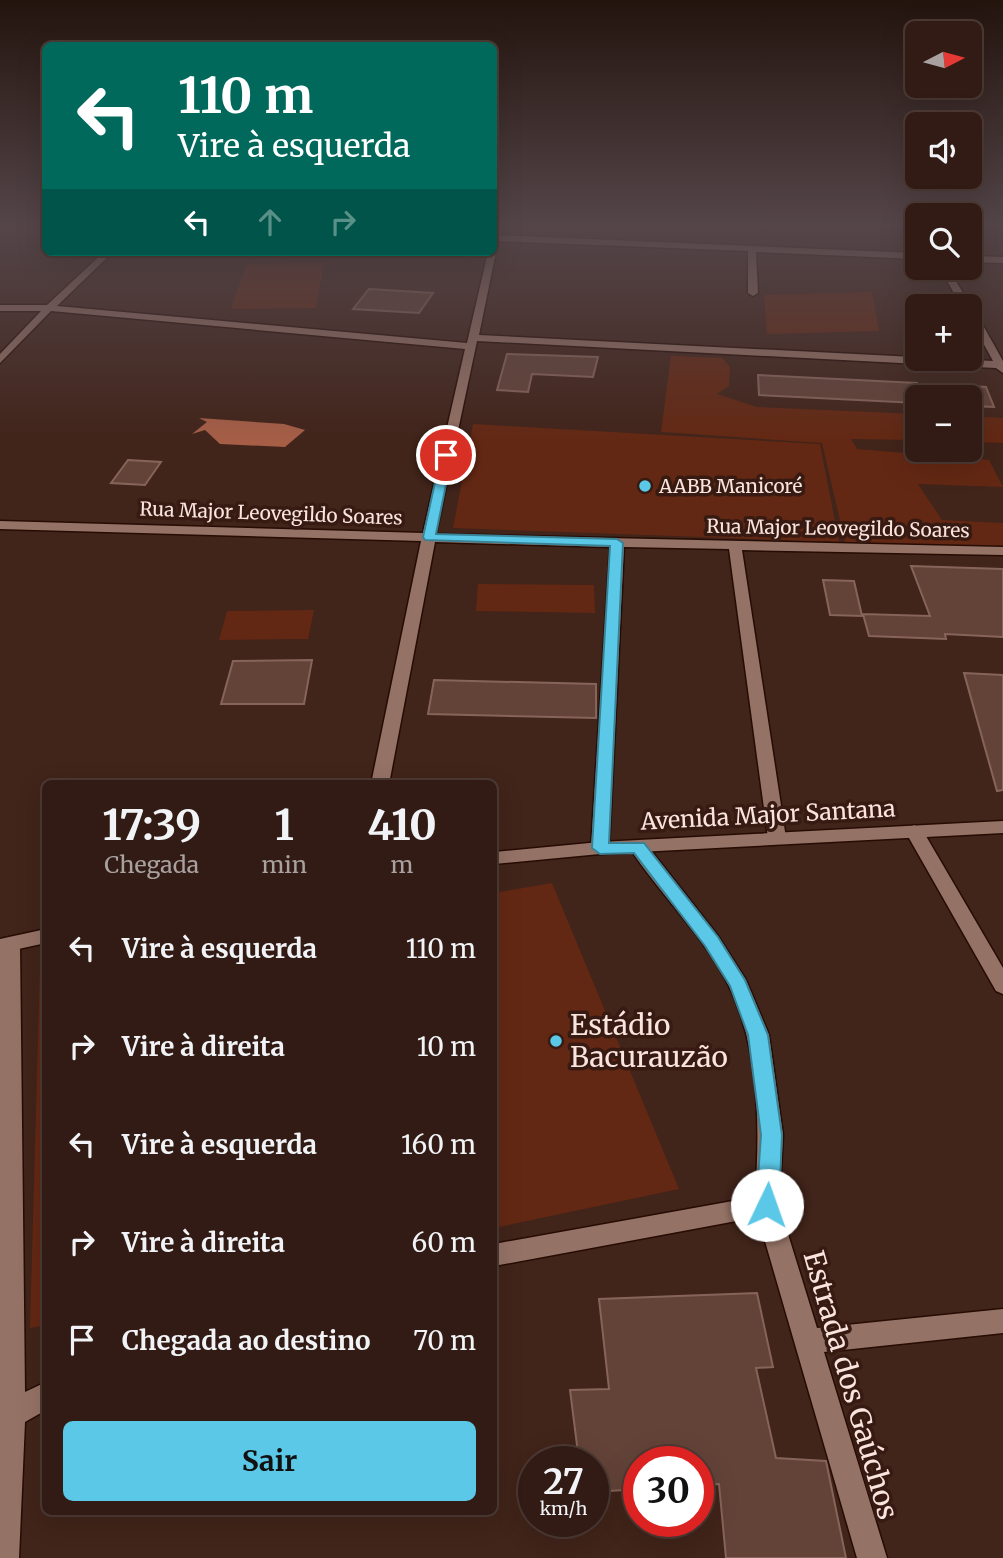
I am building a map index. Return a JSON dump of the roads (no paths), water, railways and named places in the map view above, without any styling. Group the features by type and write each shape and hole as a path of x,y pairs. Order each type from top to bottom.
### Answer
{"street":[{"path":"0,360 61,297"},
{"path":"381,780 429,537 482,297"},
{"path":"0,309 49,308 471,342 1002,366"},
{"path":"982,332 1002,366"},
{"name":"Rua Major Leovegildo Soares","path":"0,524 617,543 1003,551"},
{"path":"600,848 617,543"},
{"path":"736,545 777,838"},
{"name":"Avenida Major Santana","path":"497,858 600,848 1003,827"},
{"path":"914,831 1003,986"},
{"name":"Estrada dos Gaúchos","path":"638,847 711,941 732,974 758,1035 771,1135 767,1205 872,1558"},
{"path":"4,1558 11,1414 5,945 42,937"},
{"path":"497,1254 767,1205"},
{"path":"807,1341 1003,1321"},
{"path":"11,1414 42,1397"}],"place":[{"name":"AABB Manicoré","path":"645,486"},
{"name":"Estádio Bacurauzão","path":"556,1041"}]}
